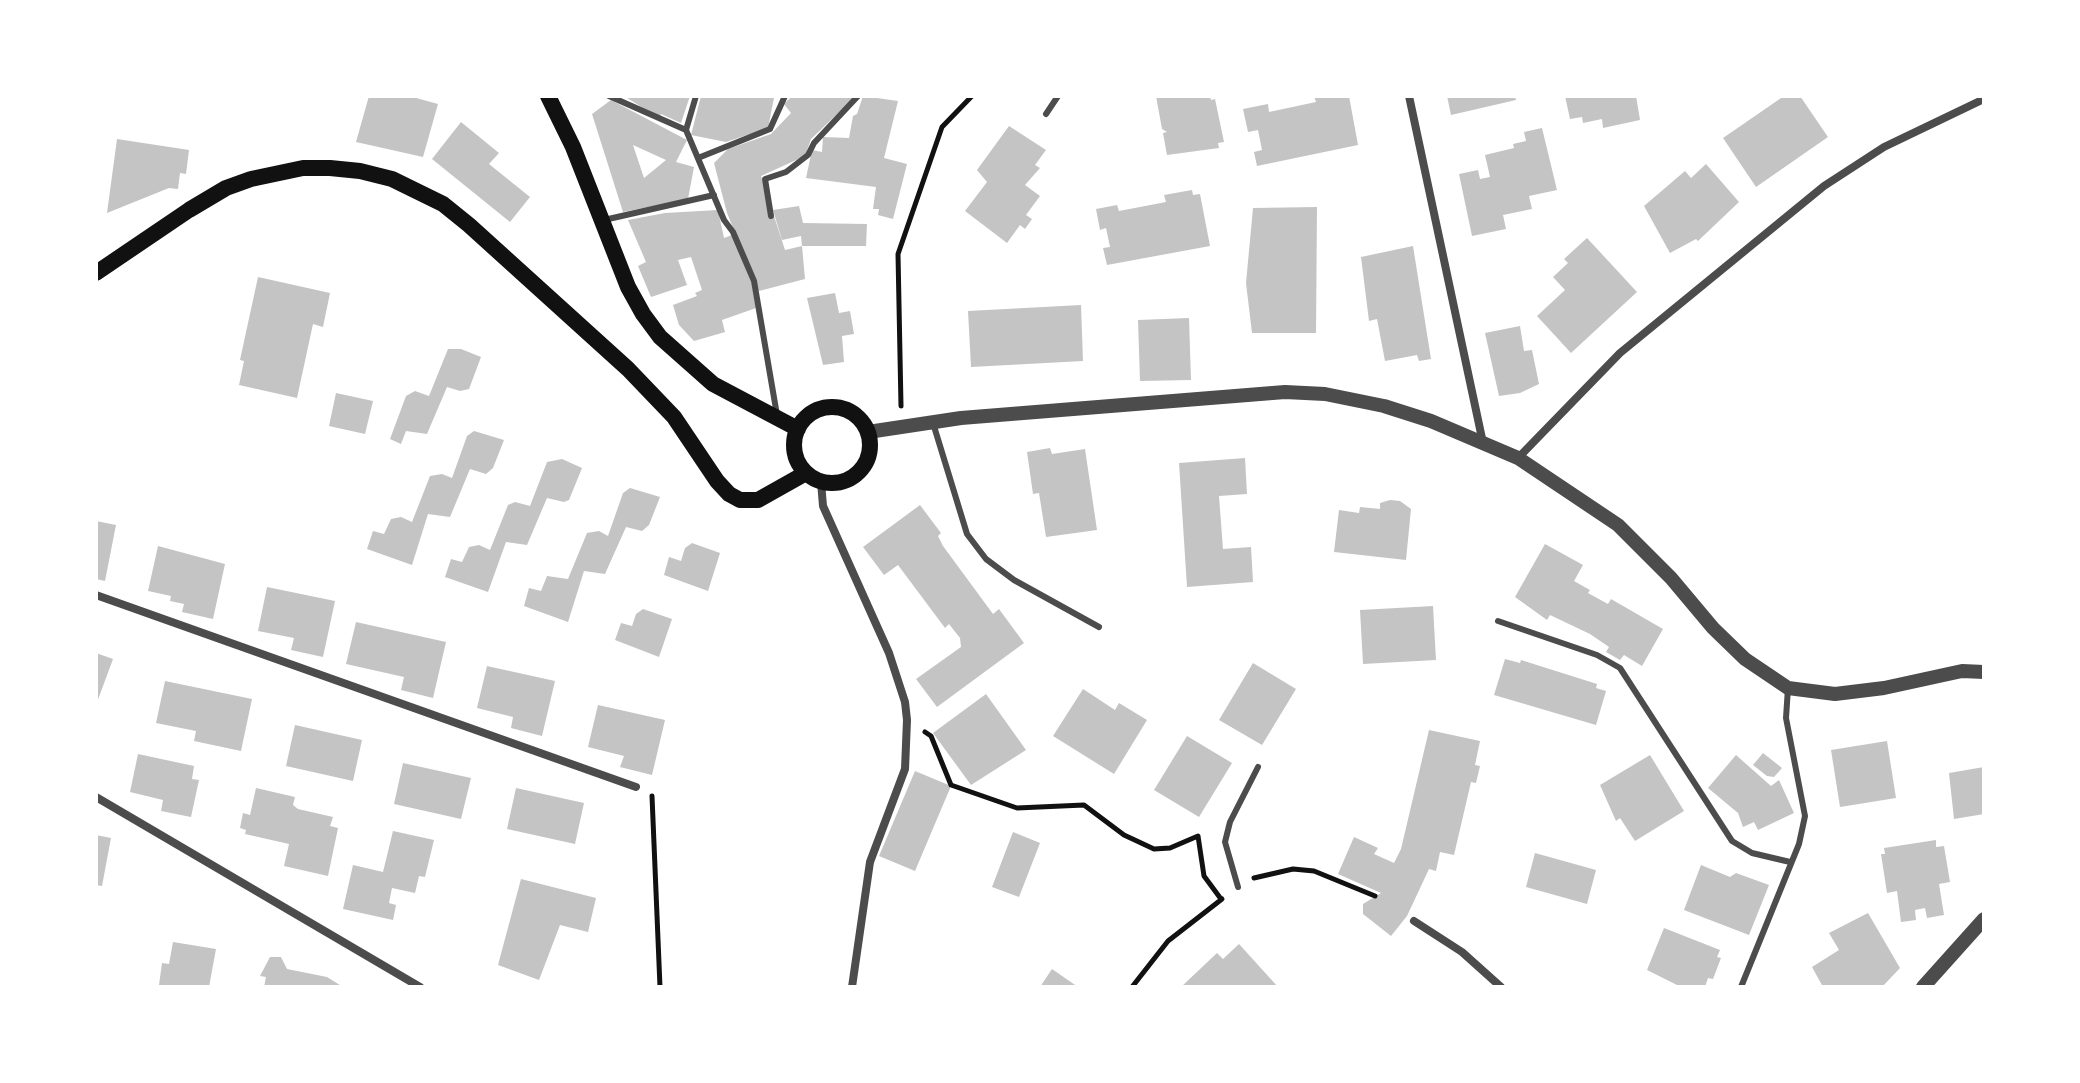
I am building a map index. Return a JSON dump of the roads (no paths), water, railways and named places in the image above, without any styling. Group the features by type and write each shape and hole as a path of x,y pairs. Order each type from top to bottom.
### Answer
{"main road":[{"path":"548,96 628,287 660,337 713,384 798,429"},
{"path":"96,273 189,210 226,188 251,179 276,172 330,168 392,179 443,204 628,369 674,417 729,494 740,500 758,500 814,478 845,481 864,467 870,444 868,432 855,414 834,407 813,413 798,429 795,453 814,478"}],"street":[{"path":"1409,96 1483,443"},
{"path":"1518,458 1620,353 1824,186 1884,147 1984,99"},
{"path":"868,432 1139,402 1312,393 1384,406 1518,458 1618,525 1671,578 1713,628 1753,666 1788,688 1835,694 1884,688 1962,671 1984,672"},
{"path":"814,478 823,506 889,653 905,702 907,720 905,769 870,862 852,987"},
{"path":"96,595 636,787"},
{"path":"96,797 420,987"},
{"path":"1923,987 1984,919"},
{"path":"1414,921 1462,952 1501,987"}],"lane":[{"path":"609,96 686,130"},
{"path":"696,96 686,130 754,281 778,419"},
{"path":"698,158 770,129 785,96"},
{"path":"771,216 765,179 786,172 808,155 814,143 858,96"},
{"path":"1046,114 1058,96"},
{"path":"602,220 714,195"},
{"path":"933,423 967,534 986,559 1014,580 1099,627"},
{"path":"1498,621 1597,655 1620,668 1732,841 1752,853 1790,862"},
{"path":"1741,987 1799,844 1805,816 1786,718 1788,688"},
{"path":"1238,887 1225,842 1230,822 1258,767"}]}
